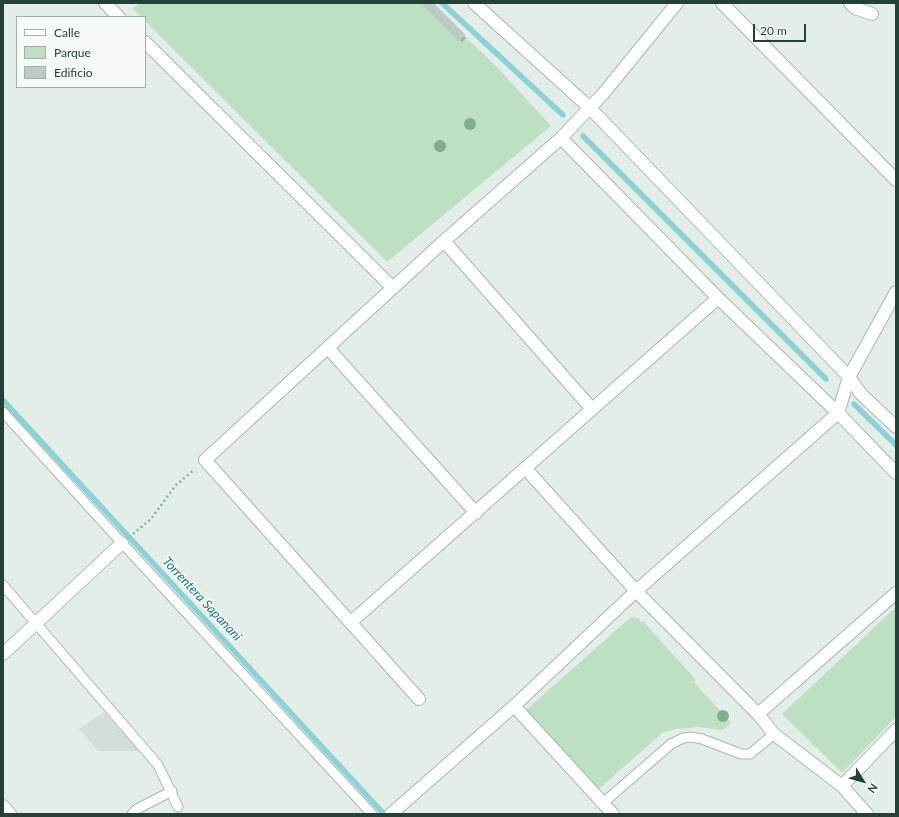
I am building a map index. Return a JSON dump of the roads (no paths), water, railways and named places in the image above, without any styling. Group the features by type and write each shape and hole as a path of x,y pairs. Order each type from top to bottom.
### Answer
{"street":[{"path":"105,3 118,16"},
{"path":"474,3 590,108 849,377 861,394 896,427"},
{"path":"420,699 205,460 444,240 561,138 603,94 677,3"},
{"path":"722,3 896,180"},
{"path":"850,3 855,8 872,14"},
{"path":"146,43 393,288"},
{"path":"561,138 718,298 838,413 896,473"},
{"path":"444,240 592,409"},
{"path":"395,813 514,706 636,591 838,413 849,377 896,292"},
{"path":"351,622 718,298"},
{"path":"328,348 476,513"},
{"path":"526,469 636,591 758,714 774,734 842,786 867,814"},
{"path":"3,654 122,543"},
{"path":"758,714 896,593"},
{"path":"514,706 613,814"},
{"path":"842,786 896,730"},
{"path":"3,806 10,814"}],"lane":[{"path":"3,412 372,814"},
{"path":"3,585 158,765 172,791 178,807"},
{"path":"603,803 670,744 683,738 691,737 702,739 740,754 750,754 774,734"},
{"path":"132,814 137,809 172,791"}],"waterway":[{"path":"442,3 563,115"},
{"path":"583,136 826,379"},
{"name":"Torrentera Sapanani","path":"3,400 384,814"},
{"path":"854,404 896,445"}]}
